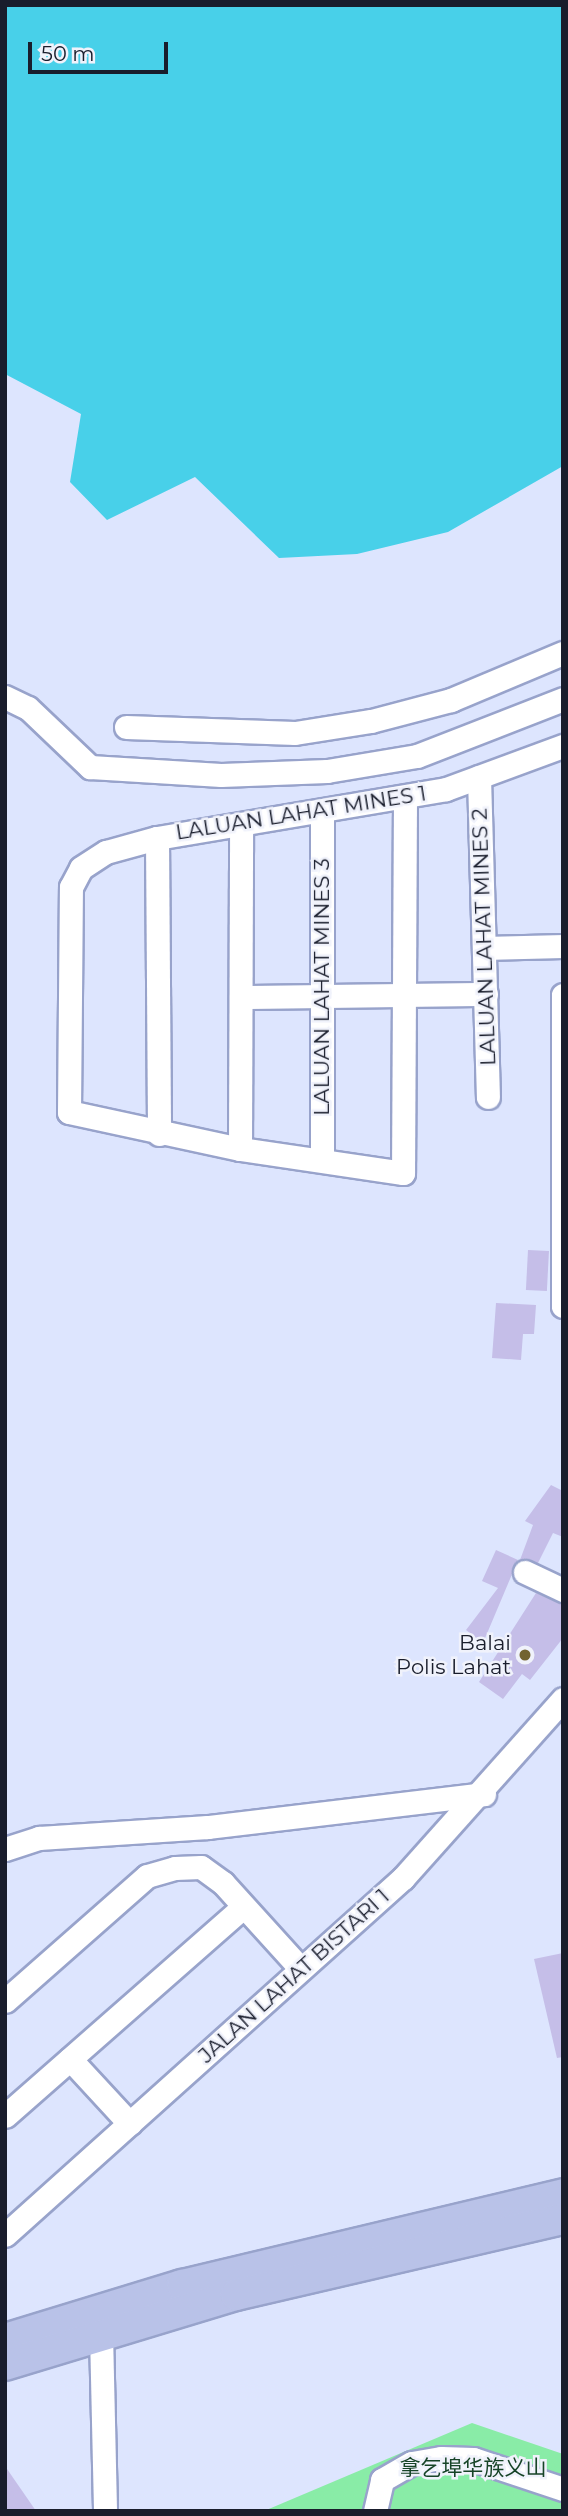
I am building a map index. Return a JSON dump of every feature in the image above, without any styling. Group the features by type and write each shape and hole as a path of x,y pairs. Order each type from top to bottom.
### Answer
{"main road":[{"path":"10,2336 257,2265 563,2194"},
{"path":"5,2365 101,2333 563,2219"}],"street":[{"path":"126,727 295,733 371,721 451,700 563,653"},
{"path":"5,697 28,708 90,767 208,775 327,771 416,756 563,699"},
{"name":"LALUAN LAHAT MINES 1","path":"159,1133 69,1112 71,887 81,868 106,852 157,838 322,814 405,798 480,777 563,746"},
{"name":"LALUAN LAHAT MINES 2","path":"480,777 488,1097"},
{"path":"157,838 159,1133 240,1149 403,1173 405,798"},
{"name":"LALUAN LAHAT MINES 3","path":"322,814 322,1160"},
{"path":"240,1149 241,825"},
{"path":"485,948 563,946"},
{"path":"241,997 485,994"},
{"path":"563,995 563,1306"},
{"path":"525,1572 563,1590"},
{"name":"JALAN LAHAT BISTARI 1","path":"5,2235 301,1969 484,1794 563,1699"},
{"path":"5,1849 39,1838 208,1827 484,1794"},
{"path":"5,2001 148,1876 201,1867 243,1906 301,1969"},
{"path":"5,2116 243,1906"},
{"path":"70,2059 130,2124"},
{"path":"101,2333 106,2511"},
{"path":"375,2511 382,2480 412,2463 441,2458 473,2459 563,2489"}],"green space":[{"name":"拿乞埠华族义山","path":"472,2423 563,2454 563,2511 264,2511"}],"water":[{"path":"5,5 563,5 563,466 448,532 357,554 279,558 195,477 107,520 70,482 81,414 5,374"}],"building":[{"path":"528,1250 549,1251 547,1291 526,1290"},
{"path":"496,1303 536,1305 534,1334 523,1334 521,1360 492,1358"},
{"path":"551,1485 563,1491 563,1537 553,1533 538,1563 520,1560 533,1525 525,1521"},
{"path":"496,1550 518,1560 483,1643 466,1630 498,1588 482,1581"},
{"path":"536,1593 563,1604 563,1638 530,1680 522,1674 503,1699 479,1682"},
{"path":"563,1953 563,2057 557,2058 534,1959"},
{"path":"5,2466 36,2511 5,2511"}],"place":[{"name":"Balai Polis Lahat","path":"525,1655"}]}
